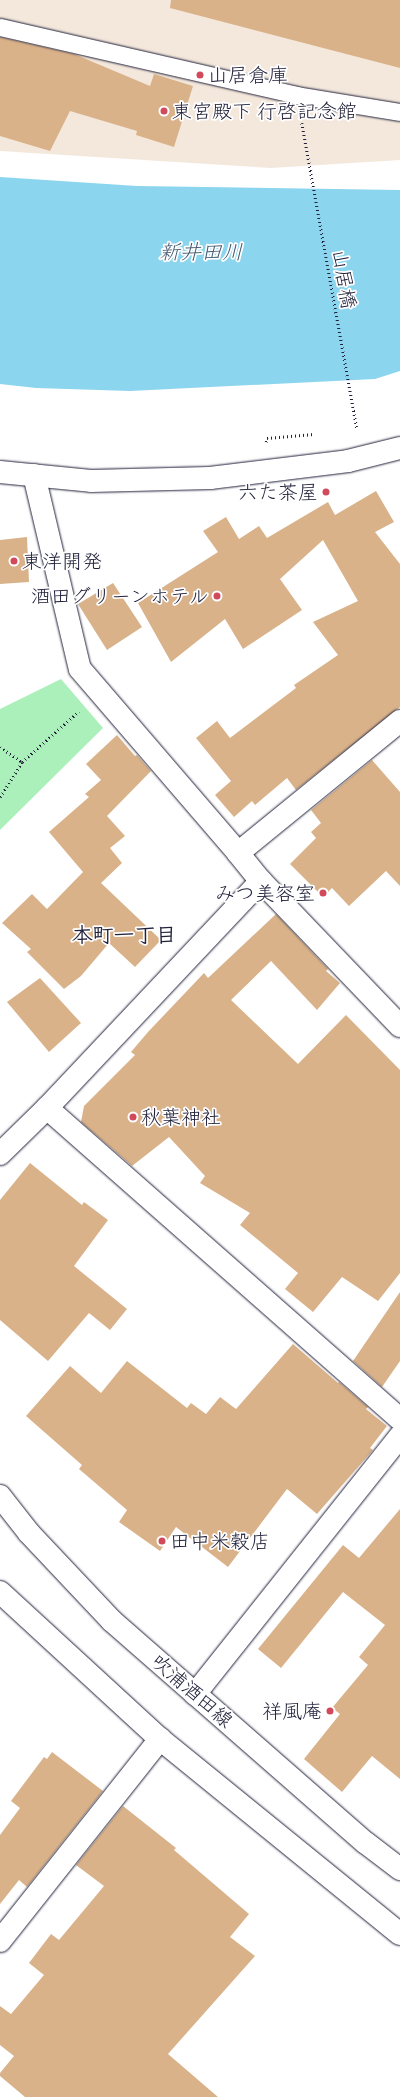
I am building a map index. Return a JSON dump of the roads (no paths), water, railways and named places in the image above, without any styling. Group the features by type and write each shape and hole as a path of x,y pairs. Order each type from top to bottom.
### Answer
{"street":[{"path":"0,472 91,481 210,478 348,460 400,448"},
{"path":"34,475 80,669 261,881 400,1026"},
{"path":"238,853 400,721"},
{"path":"0,1154 47,1108 261,881"},
{"path":"47,1108 397,1412"},
{"path":"195,1694 400,1436"},
{"name":"吹浦酒田線","path":"0,1496 29,1533 112,1621 366,1843 400,1869"},
{"path":"0,1592 160,1739 400,1934"},
{"path":"0,1941 160,1739"}],"lane":[{"path":"0,27 296,95 400,112"}],"water":[{"name":"新井田川","path":"0,177 137,186 400,190 400,371 375,379 130,391 36,388 0,384"}],"place":[{"name":"山居倉庫","path":"200,75"},
{"name":"東宮殿下 行啓記念館","path":"164,111"},
{"name":"六た茶屋","path":"326,492"},
{"name":"東洋開発","path":"14,561"},
{"name":"酒田グリーンホテル","path":"217,596"},
{"name":"みつ美容室","path":"323,893"},
{"name":"秋葉神社","path":"133,1117"},
{"name":"田中米穀店","path":"162,1541"},
{"name":"祥風庵","path":"330,1711"}],"district":[{"name":"本町一丁目","path":"124,935"}]}
